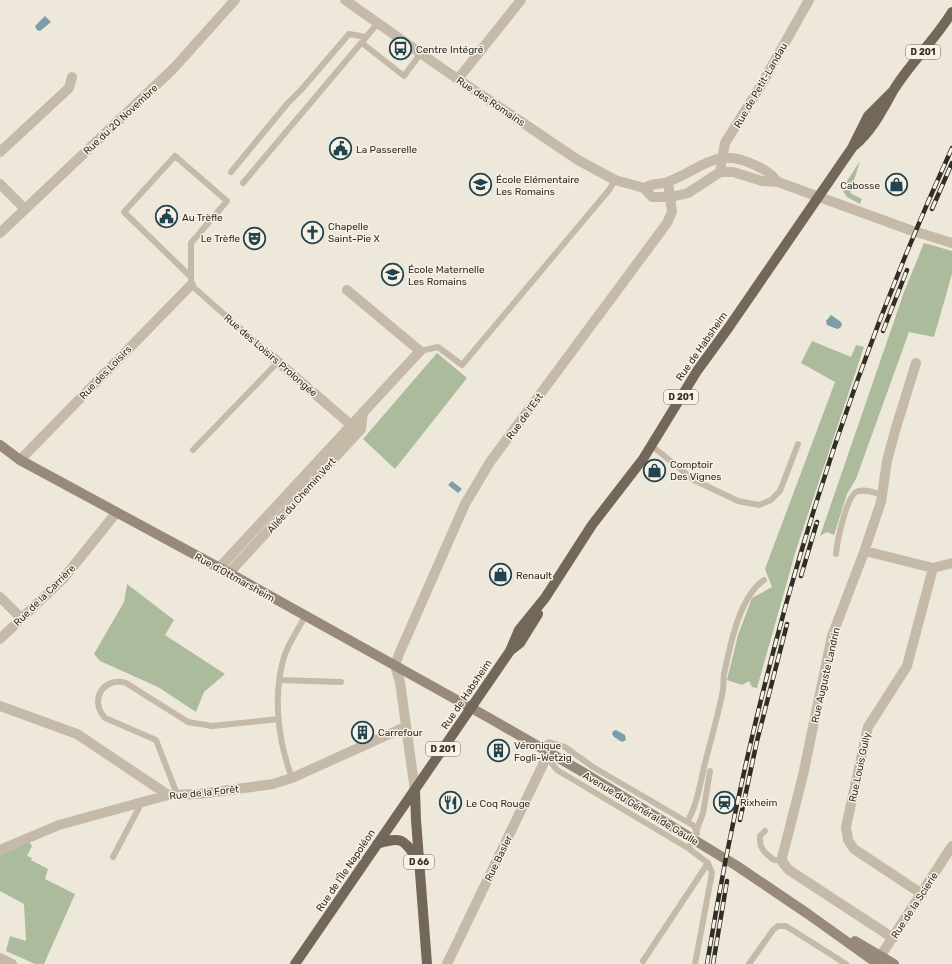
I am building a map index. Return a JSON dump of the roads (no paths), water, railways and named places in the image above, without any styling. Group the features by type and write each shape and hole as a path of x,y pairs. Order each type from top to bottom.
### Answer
{"main road":[{"name":"Rue de Habsheim","path":"415,791 510,651 520,643 528,632 545,598 592,525 652,446 697,371 852,148 871,128 893,91 952,12"},
{"name":"Rue d'Ottmarsheim","path":"0,445 20,460 229,573 471,707"},
{"name":"Avenue du Général de Gaulle","path":"471,707 674,827 878,961 894,964"},
{"name":"Rue de l'Île Napoléon","path":"295,964 400,809 415,791"},
{"name":"D 66","path":"415,791 427,964"},
{"name":"D 66","path":"377,844 394,839 405,842 419,861"}],"street":[{"name":"Rue du 20 Novembre","path":"0,232 174,68 235,0"},
{"name":"Rue des Romains","path":"345,0 578,160 615,180 644,188 652,197 671,197 688,193 720,172"},
{"path":"458,79 521,0"},
{"name":"Rue de Petit-Landau","path":"720,172 721,157 725,143 760,87 809,0"},
{"path":"0,152 69,88 72,77"},
{"path":"644,188 652,183 668,182 693,171 710,160 721,157 738,158 769,172 778,182"},
{"path":"720,172 732,172 762,181 778,182 910,230 952,243"},
{"name":"Rue de l'Est","path":"395,666 465,504 490,462 667,223 672,212 668,182"},
{"path":"0,184 24,210"},
{"name":"Rue des Loisirs","path":"20,460 191,281"},
{"path":"347,290 420,351"},
{"name":"Allée du Chemin Vert","path":"219,568 420,351"},
{"name":"Rue des Loisirs Prolongée","path":"270,355 352,425"},
{"name":"Rue Auguste Landrin","path":"893,938 789,870 783,863 782,858 803,775 832,636 865,551 883,495 887,461 916,363"},
{"name":"Allée du Chemin Vert","path":"229,573 360,429 363,412"},
{"name":"Rue de la Carrière","path":"0,640 63,578 116,513"},
{"path":"865,551 933,568 951,560"},
{"name":"Rue Louis Gully","path":"922,894 854,849 848,840 846,827 868,726 907,666 933,568"},
{"path":"0,597 21,618"},
{"path":"395,666 400,682 415,791"},
{"path":"0,706 77,734 173,794"},
{"name":"Rue de la Forêt","path":"0,850 59,826 173,794 208,793 272,784 292,778 405,727"},
{"name":"Rue Basler","path":"446,964 544,750"},
{"name":"Rue de la Scierie","path":"878,961 952,846"},
{"path":"0,958 12,964"}],"lane":[{"path":"243,183 378,23"},
{"path":"231,172 287,104 349,34 364,40 404,76 421,53"},
{"name":"Rue des Loisirs Prolongée","path":"191,281 191,243 227,201 175,156 124,212 191,281 270,355"},
{"path":"420,351 438,347 462,365 610,190 615,180"},
{"path":"193,450 278,362"},
{"path":"652,446 694,480 738,501 759,505 771,500 780,491 798,444"},
{"path":"836,554 838,536 852,496 858,491 862,490 883,495"},
{"path":"688,822 694,807 723,694 727,664 737,626 745,602 752,590 764,580"},
{"path":"292,778 285,759 279,719 278,687 285,653 305,616"},
{"path":"279,680 341,682"},
{"path":"173,794 156,740 105,718 101,713 96,702 105,687 119,681 188,722 212,726 279,719"},
{"path":"696,964 712,873 708,863 689,846 557,770 544,750 549,742 565,747 592,767 688,822 697,831"},
{"path":"689,846 697,831 703,813 710,771"},
{"path":"113,857 142,802"},
{"path":"765,831 760,836 761,847 765,854 774,860 778,860"},
{"path":"643,961 708,863"},
{"path":"749,964 773,930 778,926 786,926 846,964"}],"water":[{"path":"45,16 51,22 40,31 37,30 35,26"},
{"path":"831,315 841,322 842,325 840,328 837,329 827,325 826,321"},
{"path":"452,481 462,489 458,493 448,485"},
{"path":"616,730 625,735 626,740 622,742 614,737 612,734 613,731"}],"railway":[{"path":"707,964 726,859 748,754 802,548 870,345 909,246 952,148"},
{"path":"932,209 952,163"},
{"path":"883,331 907,270"},
{"path":"801,576 817,522"},
{"path":"740,820 757,741 787,624"},
{"path":"713,964 727,881"}],"place":[{"name":"Centre Intégré","path":"400,49"},
{"name":"La Passerelle","path":"341,149"},
{"name":"École Elémentaire Les Romains","path":"481,185"},
{"name":"Cabosse","path":"896,185"},
{"name":"Au Trèfle","path":"166,217"},
{"name":"Chapelle Saint-Pie X","path":"313,232"},
{"name":"Le Trèfle","path":"255,238"},
{"name":"École Maternelle Les Romains","path":"393,275"},
{"name":"Comptoir Des Vignes","path":"655,470"},
{"name":"Renault","path":"500,575"},
{"name":"Carrefour","path":"362,732"},
{"name":"Véronique Fogli-Wetzig","path":"499,751"},
{"name":"Rixheim","path":"724,802"},
{"name":"Le Coq Rouge","path":"450,803"}]}
